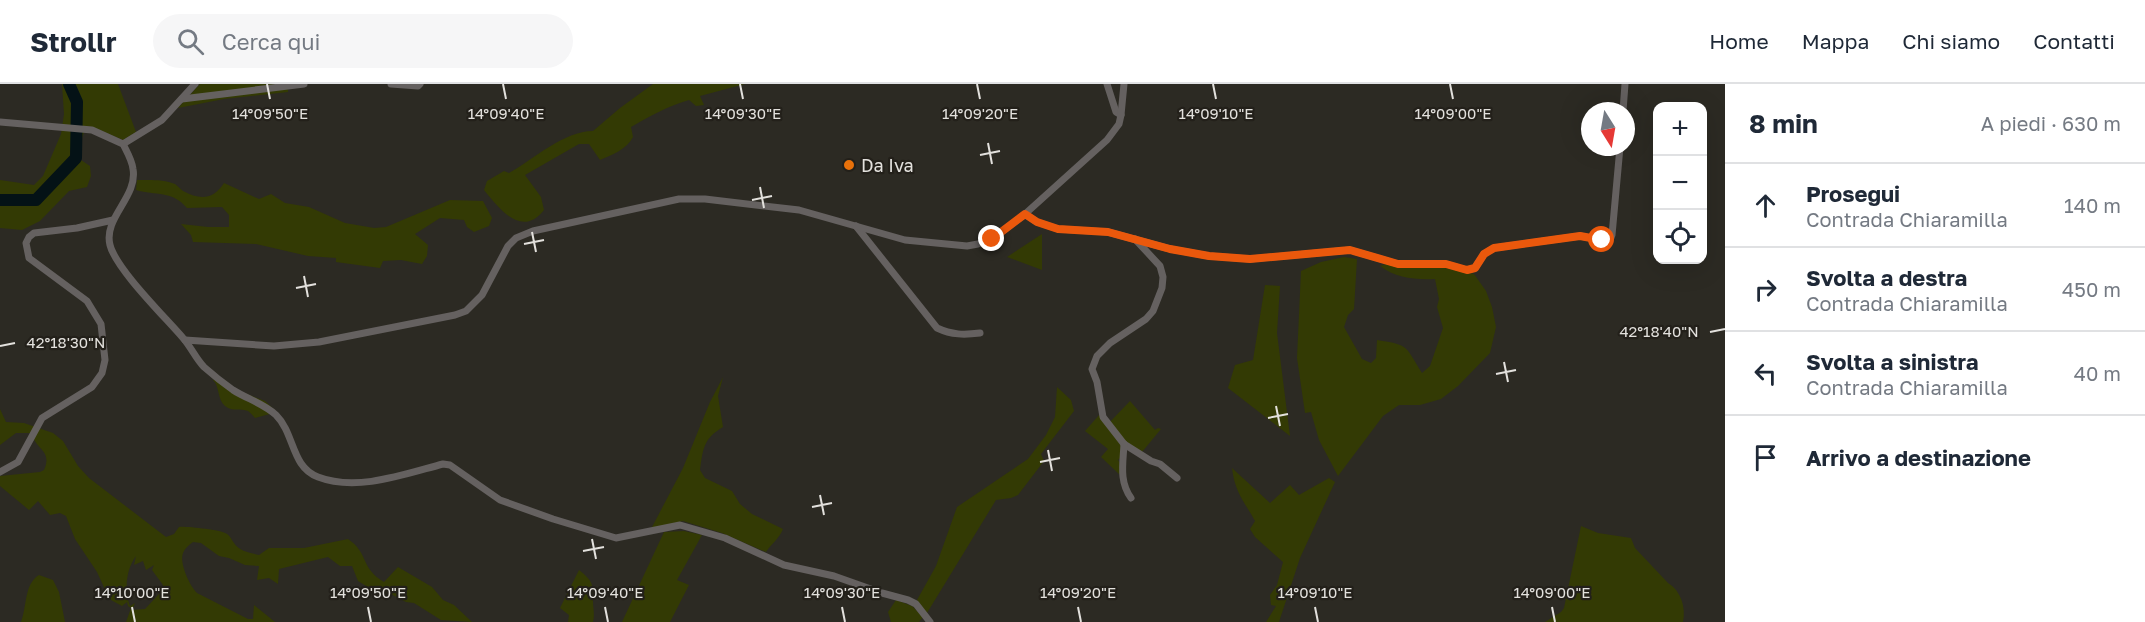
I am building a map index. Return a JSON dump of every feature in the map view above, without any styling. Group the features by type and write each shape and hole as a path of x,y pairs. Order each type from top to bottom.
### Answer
{"street":[{"path":"123,144 162,120 195,84"},
{"path":"182,99 304,84"},
{"path":"391,84 418,86 420,84"},
{"path":"1107,84 1116,112 1121,116"},
{"path":"185,340 274,346 319,342 455,315 466,311 482,296 508,246 516,238 533,231 680,199 705,199 799,210 905,240 967,246 992,239 1025,214 1107,140 1119,124 1124,84"},
{"path":"1624,102 1626,84"},
{"path":"0,122 92,130 123,144 134,169 127,197 113,220 109,243 113,254 132,280 185,340 203,366 233,389 267,408 278,418 300,464 318,477 353,483 386,478 443,464 450,465 500,500 553,519 616,538 680,525 725,538 784,565 834,576 908,600 916,604 930,622"},
{"path":"1025,214 1037,222 1058,229 1094,230 1209,256 1250,259 1350,250 1398,264 1446,264 1467,270 1475,268 1484,254 1494,248 1580,236 1610,240 1619,156"},
{"path":"0,472 18,462 42,418 92,387 102,373 105,360 101,324 87,301 29,258 26,243 29,237 41,232 77,228 113,220"},
{"path":"856,226 938,328 956,334 980,333"},
{"path":"1136,239 1160,266 1163,276 1162,288 1153,311 1146,319 1110,343 1097,356 1092,369 1097,382 1103,417 1124,444 1160,464 1177,478"},
{"path":"1124,444 1122,475 1124,488 1131,498"}],"green space":[{"path":"62,84 118,84 136,132 123,140 100,130 86,127 79,146 81,160 90,166 91,176 87,187 69,191 40,221 22,230 0,228 0,180 34,185 43,176 61,134 64,114"},
{"path":"200,84 288,84 288,92 224,99 178,108"},
{"path":"653,84 745,84 700,96 704,105 696,106 689,100 652,115 631,127 633,137 627,145 600,160 589,144 579,144 525,175 541,197 544,210 527,222 511,218 484,190 487,181 504,171 509,173 571,136 593,131"},
{"path":"137,180 171,182 183,191 201,197 215,193 224,183 259,199 271,194 285,203 309,207 345,223 374,228 386,227 450,200 483,201 492,218 489,226 474,232 467,227 464,220 440,218 415,234 428,245 427,256 422,264 401,260 383,261 380,268 336,262 336,258 308,256 256,244 193,242 191,235 181,224 229,227 229,215 222,207 187,208 176,198 136,190"},
{"path":"1042,234 1042,270 1007,257"},
{"path":"1344,257 1357,259 1354,309 1348,315 1344,327 1362,359 1371,363 1376,358 1377,340 1396,343 1406,348 1422,373 1430,366 1443,328 1437,307 1439,299 1435,279 1399,276 1380,266 1386,264 1402,268 1437,266 1474,274 1486,291 1496,327 1490,353 1458,386 1441,399 1420,405 1399,405 1383,416 1338,476 1319,440 1311,412 1305,413 1297,358 1301,271 1321,262"},
{"path":"1265,285 1280,286 1277,333 1290,436 1228,388 1235,365 1253,360"},
{"path":"723,377 718,396 723,427 711,436 705,445 700,470 705,478 732,491 740,504 752,514 783,529 766,552 722,533 683,521 651,529 683,468 710,402"},
{"path":"216,378 219,381 225,380 237,390 265,401 277,412 255,418 248,411 228,408 222,403 213,380"},
{"path":"1057,387 1071,400 1074,411 1041,454 1044,461 1018,495 996,500 927,613 917,600 936,566 957,507 1028,459 1046,435 1055,417"},
{"path":"1130,401 1155,430 1161,429 1142,452 1131,446 1118,460 1121,464 1120,475 1101,457 1108,449 1085,431 1100,414 1108,424"},
{"path":"0,409 6,422 24,423 53,433 63,441 78,466 89,478 166,537 174,534 179,527 217,531 228,535 242,550 259,555 269,548 304,548 348,539 355,544 376,577 384,582 398,567 432,587 443,600 454,605 472,622 441,620 414,603 406,602 391,594 376,592 358,581 352,566 340,566 328,557 279,569 278,584 269,578 257,580 259,566 245,565 219,556 201,543 193,542 184,551 182,557 188,580 197,593 248,619 253,619 254,605 275,622 126,622 131,608 127,602 122,606 108,596 97,572 75,539 66,516 60,513 50,515 38,501 29,510 0,486 0,476 44,470 45,454 36,443 32,433 16,433 0,445","holes":["136,556 134,565 143,561 146,570 154,565 152,570 163,585 160,593 145,609 132,610 135,603 130,606 128,600 128,574"]},
{"path":"1232,468 1270,503 1290,485 1299,495 1329,478 1335,482 1300,558 1279,622 1266,622 1276,606 1271,605 1270,595 1277,585 1283,562 1255,537 1250,529 1255,521 1238,490"},
{"path":"1581,526 1598,533 1631,538 1635,548 1676,590 1683,605 1683,622 1545,622 1564,608"},
{"path":"684,531 702,535 677,580 689,585 670,622 622,622 664,532"},
{"path":"579,570 592,584 593,622 568,622 569,615 560,608"},
{"path":"39,575 53,580 59,592 65,622 21,622 28,590"},
{"path":"896,600 912,606 923,617 919,622 891,622 888,612"}],"waterway":[{"path":"0,200 36,200 76,158 77,102 69,84"}],"place":[{"name":"Da Iva","path":"849,165"}],"route":[{"path":"992,239 1025,214 1037,222 1058,229 1108,232 1170,249 1209,256 1250,259 1350,250 1398,264 1446,264 1467,270 1475,268 1484,254 1494,248 1580,236 1602,240"}]}
